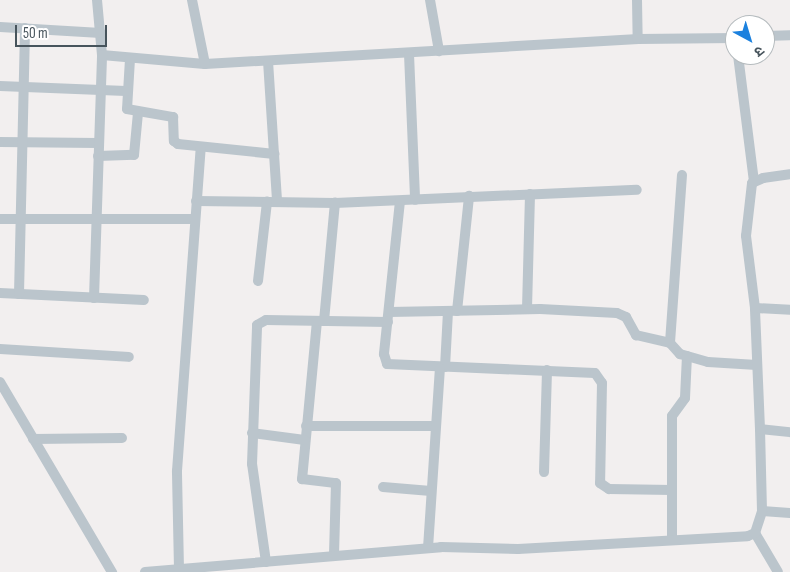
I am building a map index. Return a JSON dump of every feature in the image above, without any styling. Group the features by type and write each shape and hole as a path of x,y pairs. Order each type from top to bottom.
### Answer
{"street":[{"path":"94,298 102,55 97,0"},
{"path":"192,0 205,64"},
{"path":"430,0 439,51"},
{"path":"637,0 638,39"},
{"path":"0,27 101,32"},
{"path":"19,294 25,28"},
{"path":"775,36 790,35"},
{"path":"102,55 130,59 205,64 409,54 638,39 725,38"},
{"path":"409,54 415,200"},
{"path":"130,59 126,109 138,113 173,117 174,140 184,146 274,154"},
{"path":"258,281 272,202 274,154 268,61"},
{"path":"739,65 754,182 746,236 755,308 760,429 762,511 755,533 778,572"},
{"path":"0,86 126,91"},
{"path":"98,156 134,154 138,113"},
{"path":"0,142 98,143"},
{"path":"179,569 177,471 200,148"},
{"path":"754,182 790,174"},
{"path":"682,175 670,343 676,352 718,364 757,365"},
{"path":"196,200 335,203 638,190"},
{"path":"527,309 530,194"},
{"path":"428,548 434,426 469,196"},
{"path":"400,201 384,354 387,364 442,368 590,372 602,379 598,476 604,487 672,490"},
{"path":"334,556 336,483 302,479 306,426 335,203"},
{"path":"0,219 195,219"},
{"path":"0,294 144,300"},
{"path":"755,308 790,310"},
{"path":"266,562 254,485 252,433 257,325 266,320 321,321 452,311 527,309 622,314 636,335 670,343"},
{"path":"0,349 129,358"},
{"path":"672,540 672,416 685,398 687,356"},
{"path":"544,472 547,370"},
{"path":"0,382 112,572"},
{"path":"306,426 434,426"},
{"path":"760,429 790,432"},
{"path":"252,433 305,440"},
{"path":"33,438 122,438"},
{"path":"384,487 431,491"},
{"path":"762,511 790,513"},
{"path":"145,572 179,569 218,569 266,562 428,548 511,549 748,536 755,533"}]}
